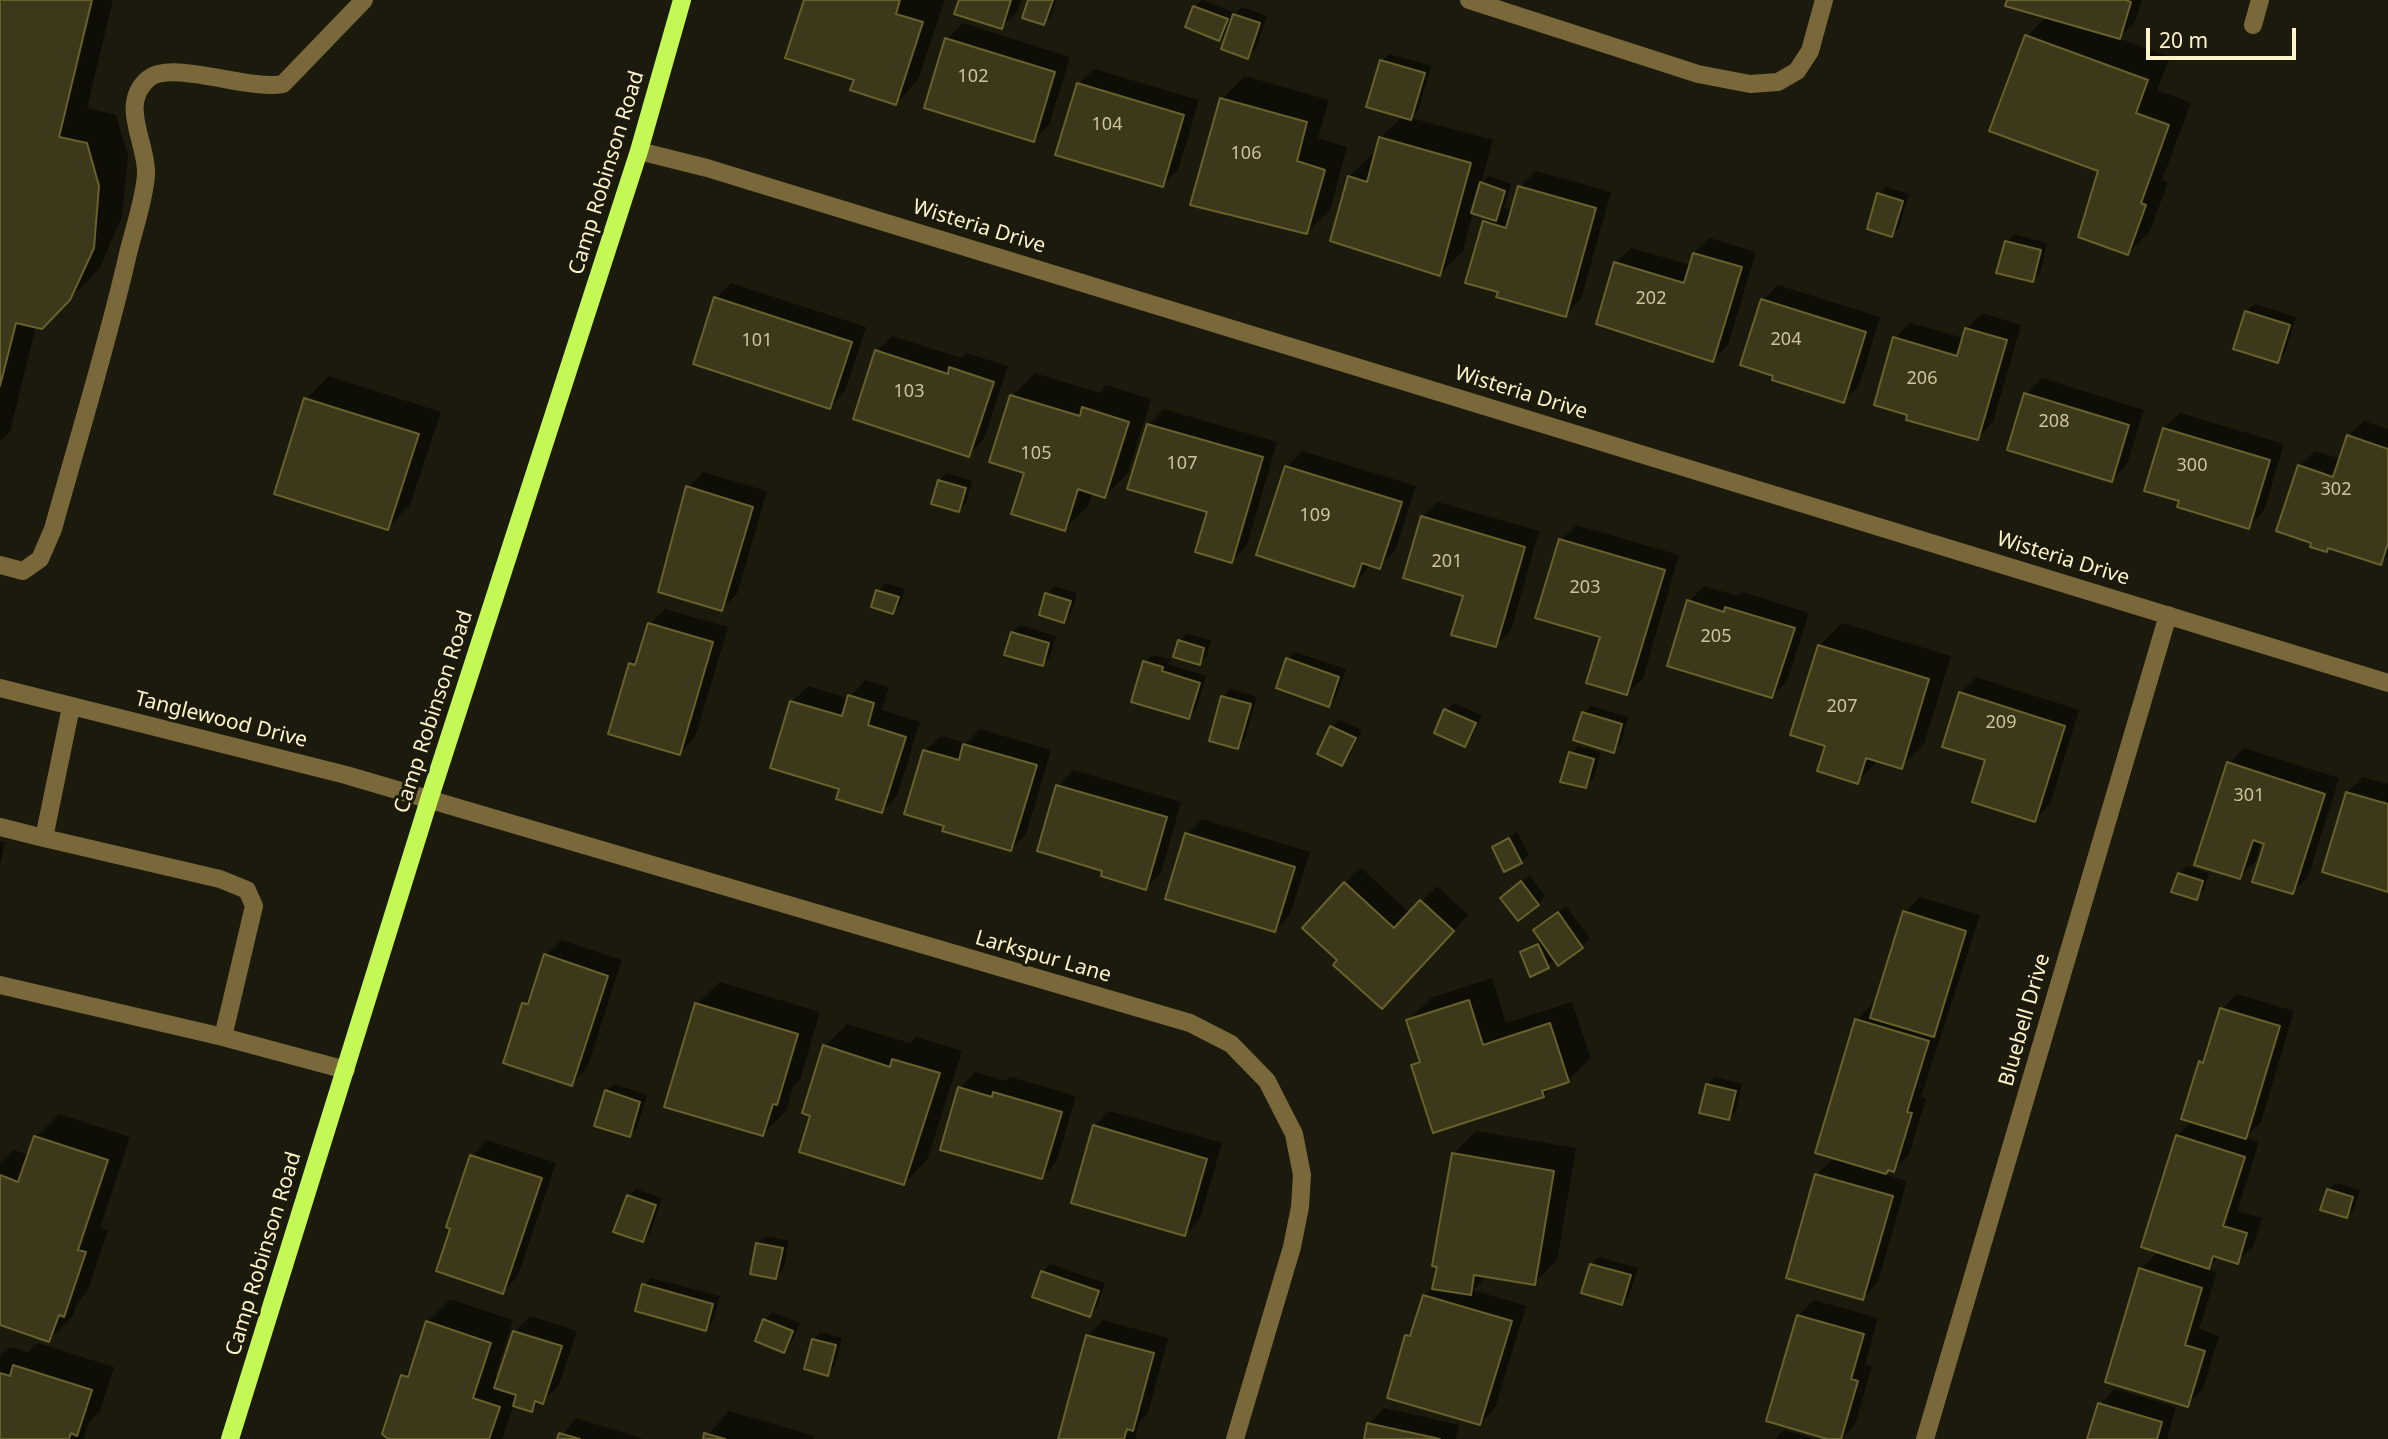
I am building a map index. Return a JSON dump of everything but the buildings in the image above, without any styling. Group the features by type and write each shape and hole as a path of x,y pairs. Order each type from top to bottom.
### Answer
{"main road":[{"name":"Camp Robinson Road","path":"230,1439 429,800 639,151 682,0"}],"street":[{"path":"0,565 23,571 40,559 53,529 122,280 146,174 142,144 134,121 137,97 146,80 162,73 179,73 255,86 283,84 364,0"},
{"path":"1469,0 1698,74 1750,83 1778,82 1797,71 1810,51 1824,0"},
{"path":"2253,25 2260,0"},
{"name":"Wisteria Drive","path":"639,151 734,176 2388,683"},
{"name":"Bluebell Drive","path":"1925,1439 2168,615"},
{"name":"Tanglewood Drive","path":"0,688 346,775 429,800"},
{"path":"44,838 71,707"},
{"name":"Larkspur Lane","path":"429,800 1190,1023 1231,1044 1267,1081 1294,1134 1303,1175 1292,1247 1235,1439"},
{"path":"0,827 220,878 247,890 254,906 223,1037"},
{"path":"0,985 223,1037 346,1070"}]}
